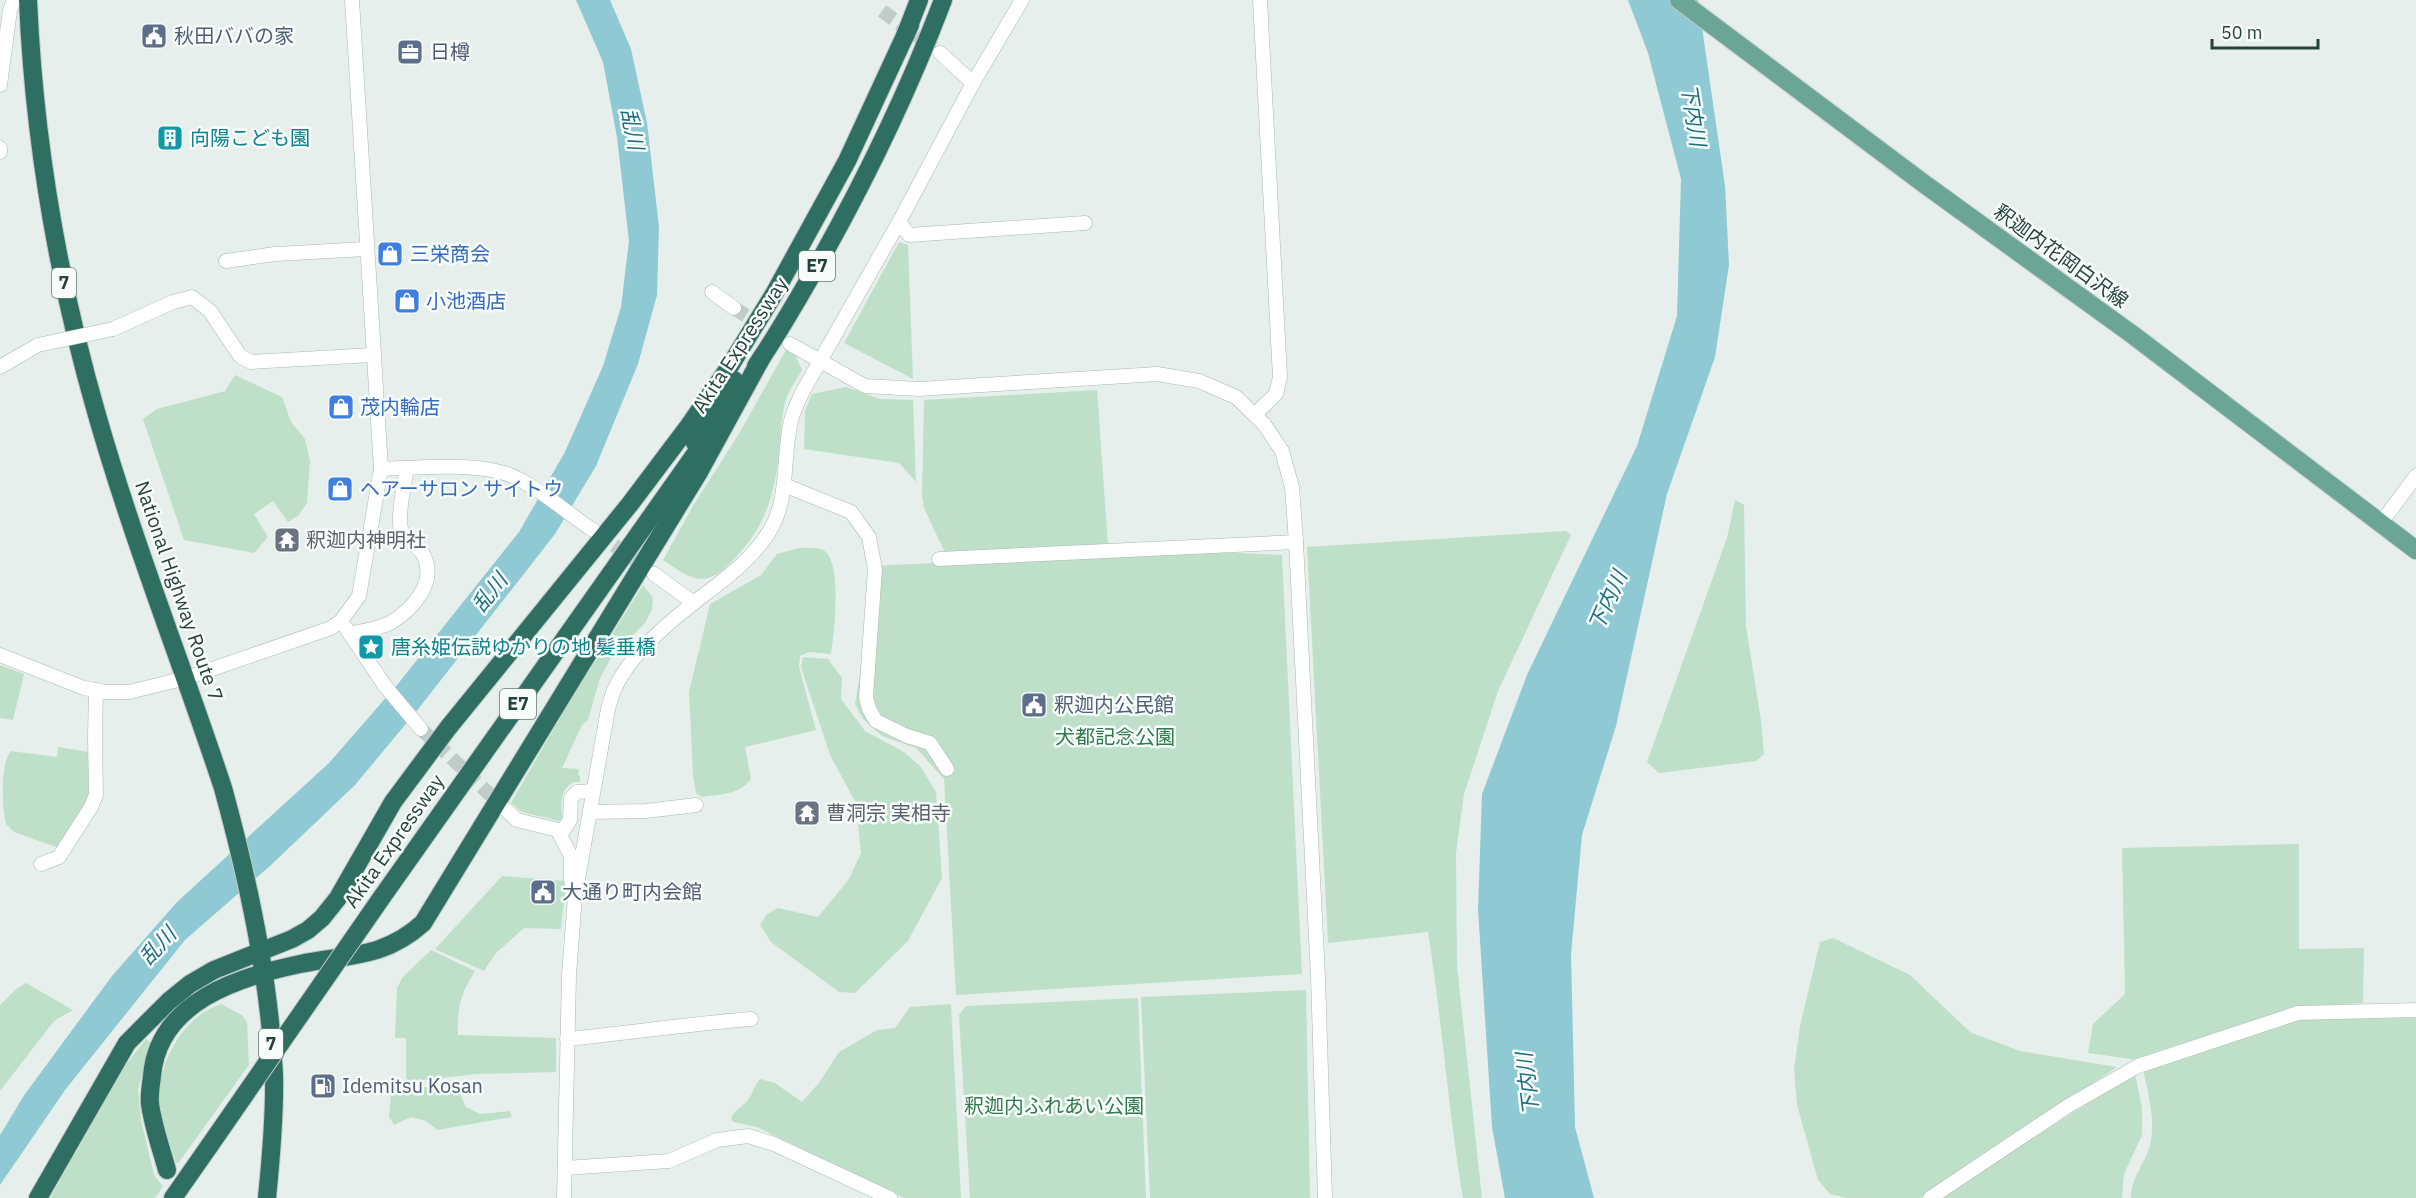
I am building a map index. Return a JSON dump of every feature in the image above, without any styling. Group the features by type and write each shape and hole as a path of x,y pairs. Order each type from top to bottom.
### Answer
{"highway":[{"name":"National Highway Route 7","path":"28,0 34,87 45,177 59,262 76,335 115,474 142,558 223,788 237,841 260,952 274,1076 267,1198"},
{"name":"Akita Expressway","path":"653,511 737,376 817,232 851,166 919,0"},
{"name":"Akita Expressway","path":"173,1198 762,357 794,306 866,176 918,65 943,0"},
{"path":"38,1198 127,1043 161,1009 190,984 214,970 292,939 308,930 322,918 355,871 393,802 448,728 602,540 688,427 730,366 812,227 848,160 910,25"},
{"path":"167,1170 150,1102 152,1070 159,1044 169,1028 194,1003 212,992 300,964 355,957 385,948 400,942 423,923 699,472 762,357"}],"main road":[{"name":"釈迦内花岡白沢線","path":"1679,0 1923,183 2133,335 2416,550"}],"street":[{"path":"0,85 10,10 14,0"},
{"path":"0,655 84,688 129,692 186,678 331,628 341,621 359,596 381,469 372,355 352,0"},
{"path":"564,1198 568,975 574,910 593,791 608,710 615,688 628,667 656,637 724,580 768,534 779,514 791,420 818,361 899,222 973,84 1022,0"},
{"path":"1255,414 1276,394 1280,377 1260,0"},
{"path":"940,53 973,84"},
{"path":"899,222 909,235 1084,223"},
{"path":"226,261 275,254 366,249"},
{"path":"712,292 734,308"},
{"path":"0,367 38,345 113,329 173,302 192,297 210,311 240,356 251,362 372,355"},
{"path":"790,344 865,386 919,389 1157,374 1199,381 1236,397 1255,414 1282,451 1292,487 1296,542 1318,977 1325,1198"},
{"path":"350,634 388,624 404,613 419,597 429,577 423,554 406,538 400,524 406,468"},
{"path":"381,469 458,468 501,472 535,489 593,530"},
{"path":"2381,524 2416,476"},
{"path":"784,485 851,512 869,537 875,569 866,697 869,709 876,721 907,736 930,743 947,769"},
{"path":"939,559 1296,542"},
{"path":"654,574 694,603"},
{"path":"341,621 385,686 421,729"},
{"path":"41,864 58,857 91,807 96,795 96,690"},
{"path":"574,910 571,856 560,835 570,820 571,798 577,792 593,791"},
{"path":"590,812 646,811 696,805"},
{"path":"506,810 516,820 562,831"},
{"path":"1930,1198 2068,1106 2138,1066 2298,1013 2416,1010"},
{"path":"567,1039 751,1019"},
{"path":"565,1168 669,1161 717,1140 748,1136 774,1144 890,1198"}],"green space":[{"path":"899,242 908,245 913,379 844,343"},
{"path":"786,350 795,354 802,370 786,399 775,478 768,507 754,534 733,560 714,575 698,579 691,577 663,560"},
{"path":"235,375 282,397 291,422 305,439 310,461 307,503 298,516 288,522 273,501 254,514 268,537 254,553 184,540 143,419 157,409 225,391"},
{"path":"846,387 880,399 913,400 916,482 899,463 804,449 805,411 812,394"},
{"path":"1097,390 1108,546 946,555 924,508 922,496 924,400"},
{"path":"1735,500 1744,505 1746,626 1764,754 1756,761 1659,773 1647,762 1727,538"},
{"path":"1566,531 1571,535 1498,691 1464,794 1456,853 1457,966 1482,1198 1463,1198 1428,932 1328,943 1307,547"},
{"path":"799,548 823,550 829,557 835,582 836,599 831,654 809,652 800,656 799,667 816,730 745,747 751,779 735,791 702,797 696,793 693,775 689,692 710,604 761,575 777,554"},
{"name":"犬都記念公園","path":"1193,551 1282,555 1302,974 956,995 944,779 916,748 882,736 863,719 855,704 867,630 870,566"},
{"path":"643,585 653,598 652,609 645,623 613,655 600,678 588,720 582,725 562,768 579,769 578,775 580,776 580,782 573,782 563,794 561,808 563,818 559,821 522,812 511,803 563,713"},
{"path":"803,657 828,659 842,678 841,699 865,731 904,752 921,767 936,792 942,878 908,941 855,993 839,992 771,942 760,925 767,914 778,908 818,917 849,879 861,853 856,803 830,755 801,667"},
{"path":"0,665 24,674 13,720 0,718"},
{"path":"58,747 88,752 91,799 59,848 14,832 6,824 3,797 5,765 11,751 57,757"},
{"path":"2299,844 2299,949 2364,948 2363,1003 2300,1007 2139,1060 2088,1053 2093,1024 2125,994 2122,848"},
{"path":"502,876 566,881 561,929 524,928 496,953 484,971 435,949"},
{"path":"1833,938 1910,975 1970,1032 2020,1051 2117,1067 1920,1198 1846,1198 1830,1194 1818,1180 1797,1105 1794,1070 1800,1026 1820,942"},
{"path":"431,950 475,971 461,1002 458,1035 556,1038 556,1072 476,1074 406,1082 406,1038 395,1038 397,988 402,978"},
{"path":"26,983 73,1010 54,1021 0,1091 0,1005 16,989"},
{"path":"1306,990 1310,1198 1150,1198 1141,997"},
{"name":"釈迦内ふれあい公園","path":"1138,998 1146,1198 970,1198 959,1015 966,1006"},
{"path":"221,1004 242,1015 247,1022 249,1065 179,1162 176,1163 161,1114 159,1098 165,1064 172,1048 193,1021 206,1011"},
{"path":"951,1004 961,1198 904,1198 757,1127 733,1122 732,1115 748,1100 761,1079 775,1083 802,1102 819,1083 839,1052 877,1030 895,1028 910,1007"},
{"path":"2416,1018 2416,1198 2131,1198 2133,1184 2148,1152 2152,1136 2151,1107 2143,1069 2300,1019"},
{"path":"146,1039 151,1043 138,1090 141,1120 154,1175 163,1186 155,1198 50,1198 125,1066"},
{"path":"2135,1073 2142,1108 2142,1135 2124,1174 2122,1198 1942,1198 2033,1138"},
{"path":"426,1087 459,1092 466,1107 480,1114 510,1111 512,1117 437,1130 426,1121 411,1117 394,1125 389,1117 391,1095 403,1089"}],"water":[{"name":"乱川","path":"576,0 610,0 631,49 647,123 659,227 657,295 638,364 596,466 555,534 419,708 355,785 271,865 185,940 65,1090 0,1185 0,1135 25,1094 112,976 177,902 329,763 397,685 519,532 565,452 603,366 621,307 629,241 617,137 603,62"},
{"name":"下内川","path":"1628,0 1698,0 1725,186 1729,265 1715,357 1667,494 1616,726 1582,835 1571,954 1575,1127 1594,1198 1505,1198 1492,1127 1478,909 1482,794 1527,675 1637,446 1677,316 1681,179 1648,53"}],"tunnel":[{"path":"882,11 934,48"},
{"path":"734,308 783,339"},
{"path":"597,533 650,571"},
{"path":"421,729 504,808"}],"place":[{"name":"秋田ババの家","path":"154,36"},
{"name":"日樽","path":"410,52"},
{"name":"向陽こども園","path":"170,138"},
{"name":"三栄商会","path":"390,254"},
{"name":"小池酒店","path":"407,301"},
{"name":"茂内輪店","path":"341,407"},
{"name":"ヘアーサロン サイトウ","path":"340,489"},
{"name":"釈迦内神明社","path":"287,540"},
{"name":"唐糸姫伝説ゆかりの地 髪垂橋","path":"371,647"},
{"name":"釈迦内公民館","path":"1034,705"},
{"name":"曹洞宗 実相寺","path":"807,813"},
{"name":"大通り町内会館","path":"543,892"},
{"name":"Idemitsu Kosan","path":"323,1086"}]}
